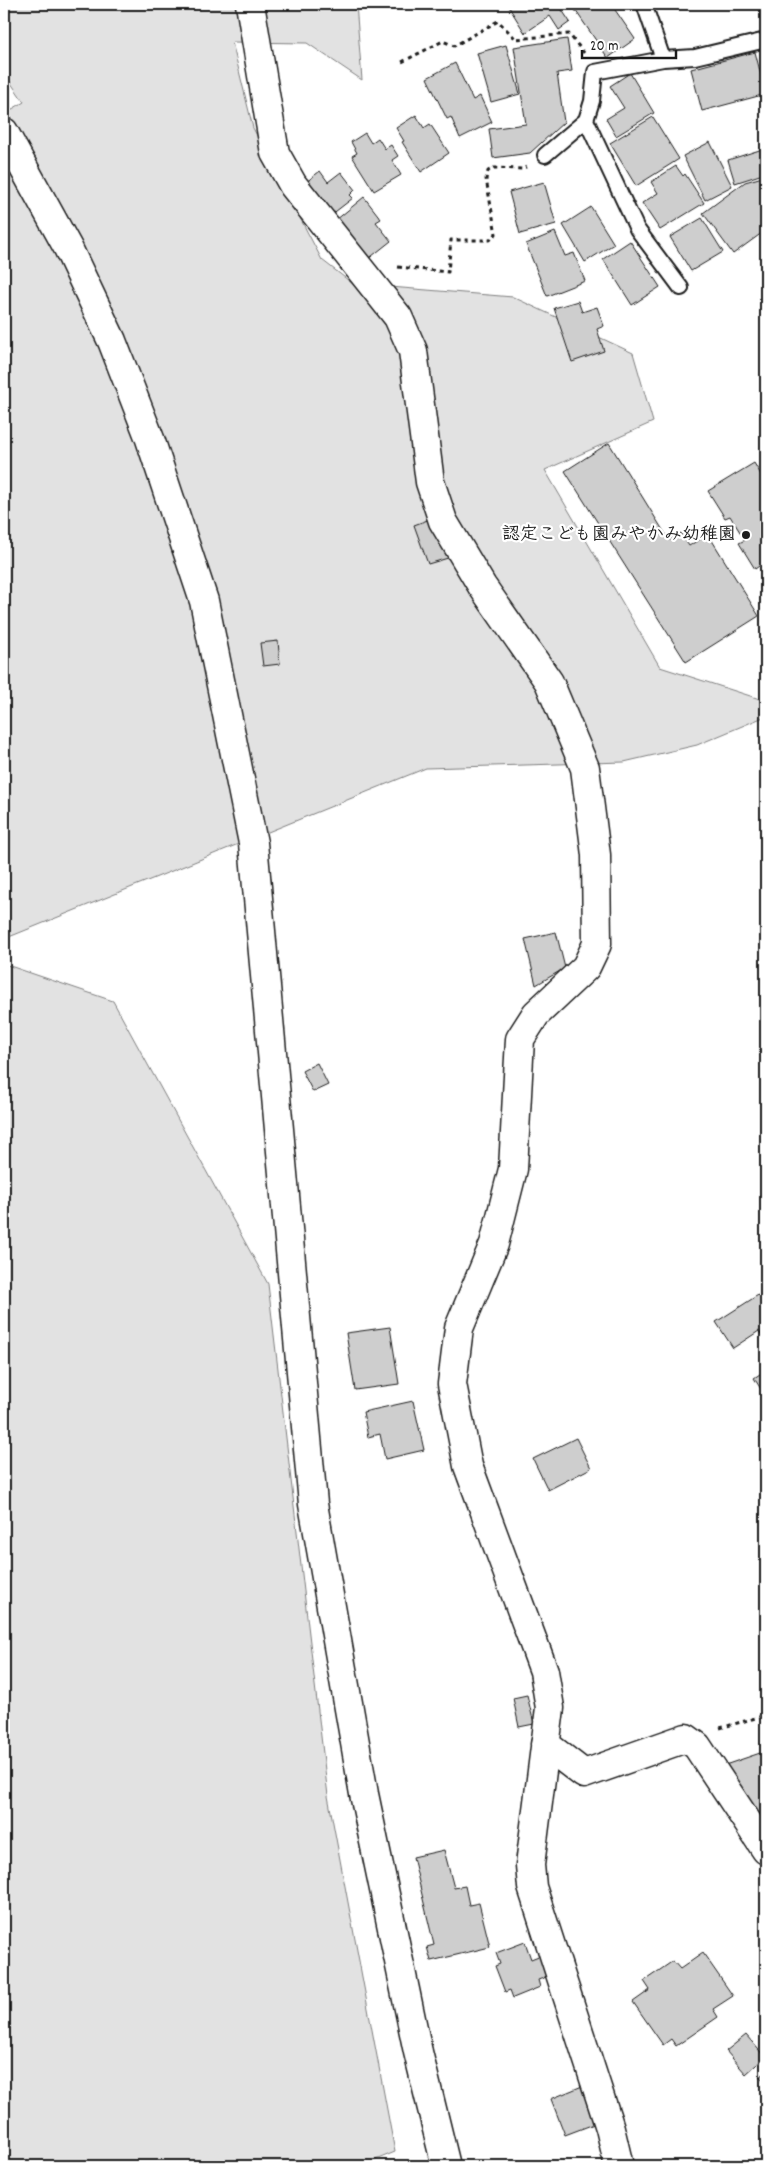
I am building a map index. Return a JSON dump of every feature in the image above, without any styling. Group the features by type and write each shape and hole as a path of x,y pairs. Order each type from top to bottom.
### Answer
{"street":[{"path":"250,4 275,153 294,185 398,316 413,351 430,482 443,521 482,586 549,682 585,768 596,855 597,944 586,967 536,1014 520,1039 513,1169 494,1244 459,1328 452,1384 468,1466 544,1671 550,1708 530,1865 532,1887 610,2128 619,2166"},
{"path":"4,132 68,248 112,341 150,439 204,601 253,843 314,1504 364,1794 418,2052 446,2166"},
{"path":"545,1744 584,1774 686,1738 697,1746 766,1850"}],"lane":[{"path":"644,4 663,59"},
{"path":"545,155 586,120 592,101 595,72 663,59 695,57 766,40"},
{"path":"586,120 637,229 680,288"}],"path":[{"path":"402,62 443,41 454,46 498,21 516,39 569,34 600,71"},
{"path":"364,274 381,266 448,272 451,240 490,240 496,234 486,179 488,171 494,168 522,169 545,155"},
{"path":"686,1738 766,1716"}],"shaded area":[{"path":"4,4 356,4 362,80 307,43 232,42 253,128 322,260 353,284 513,297 633,353 653,422 545,470 660,667 766,701 766,716 697,745 624,762 426,768 4,939 4,114 24,102 4,73"},
{"path":"4,964 113,1001 268,1284 328,1796 395,2152 361,2166 4,2166"}],"building":[{"path":"507,4 558,4 570,22 559,30 550,16 525,33"},
{"path":"571,4 611,4 635,39 608,58"},
{"path":"567,39 572,71 557,73 564,122 530,153 493,158 489,129 526,124 514,47"},
{"path":"506,45 520,94 491,102 477,53"},
{"path":"755,52 766,94 702,111 691,69"},
{"path":"455,63 473,100 480,96 492,122 460,138 451,117 447,119 427,78"},
{"path":"630,73 654,113 616,136 606,119 624,108 610,86"},
{"path":"416,115 424,128 430,124 449,153 421,172 402,142 404,141 396,128"},
{"path":"653,117 679,159 636,186 610,143"},
{"path":"365,133 371,143 378,138 385,149 391,145 398,156 392,160 401,175 374,191 352,156 357,153 351,142"},
{"path":"710,142 732,186 705,200 683,156"},
{"path":"766,148 766,173 735,183 728,160"},
{"path":"676,166 683,176 685,174 704,203 660,230 642,203 658,193 651,182"},
{"path":"320,171 328,182 341,172 355,190 350,195 353,198 331,215 305,183"},
{"path":"766,176 766,230 733,254 703,213 745,182"},
{"path":"544,182 556,224 520,234 509,192"},
{"path":"364,197 381,219 376,222 391,241 367,260 336,220"},
{"path":"591,207 614,244 585,262 563,225"},
{"path":"702,218 723,252 691,271 670,237"},
{"path":"555,232 565,256 574,253 585,281 547,296 526,244"},
{"path":"630,241 660,287 632,305 603,259"},
{"path":"578,301 582,312 597,307 604,326 597,329 604,351 572,362 554,308"},
{"path":"609,443 669,540 681,533 689,546 708,534 759,616 686,662 565,471"},
{"path":"754,463 766,483 766,561 755,569 739,543 745,540 730,516 725,518 708,491"},
{"path":"433,518 448,558 428,564 414,525"},
{"path":"278,641 280,664 263,666 260,643"},
{"path":"556,932 565,968 536,985 525,939"},
{"path":"317,1063 328,1085 313,1092 302,1071"},
{"path":"766,1290 766,1343 759,1331 733,1348 716,1322"},
{"path":"390,1327 399,1384 355,1390 346,1333"},
{"path":"766,1370 766,1397 754,1378"},
{"path":"413,1401 424,1450 385,1459 380,1434 368,1437 363,1412"},
{"path":"576,1438 591,1468 548,1490 533,1459"},
{"path":"527,1695 534,1724 519,1727 513,1698"},
{"path":"766,1751 766,1827 725,1765"},
{"path":"444,1850 454,1888 465,1886 469,1905 479,1903 490,1947 431,1961 427,1947 434,1945 413,1857"},
{"path":"525,1942 531,1959 541,1955 549,1976 538,1980 540,1987 513,1998 510,1990 505,1992 495,1966 500,1964 496,1953"},
{"path":"703,1953 733,1996 713,2009 718,2017 676,2046 671,2039 663,2045 633,2002 650,1990 644,1981 673,1961 680,1969"},
{"path":"746,2035 765,2057 746,2074 726,2051"},
{"path":"766,2072 766,2085 760,2077"},
{"path":"587,2084 602,2121 565,2135 551,2099"}],"place":[{"name":"認定こども園みやかみ幼稚園","path":"746,535"}]}
